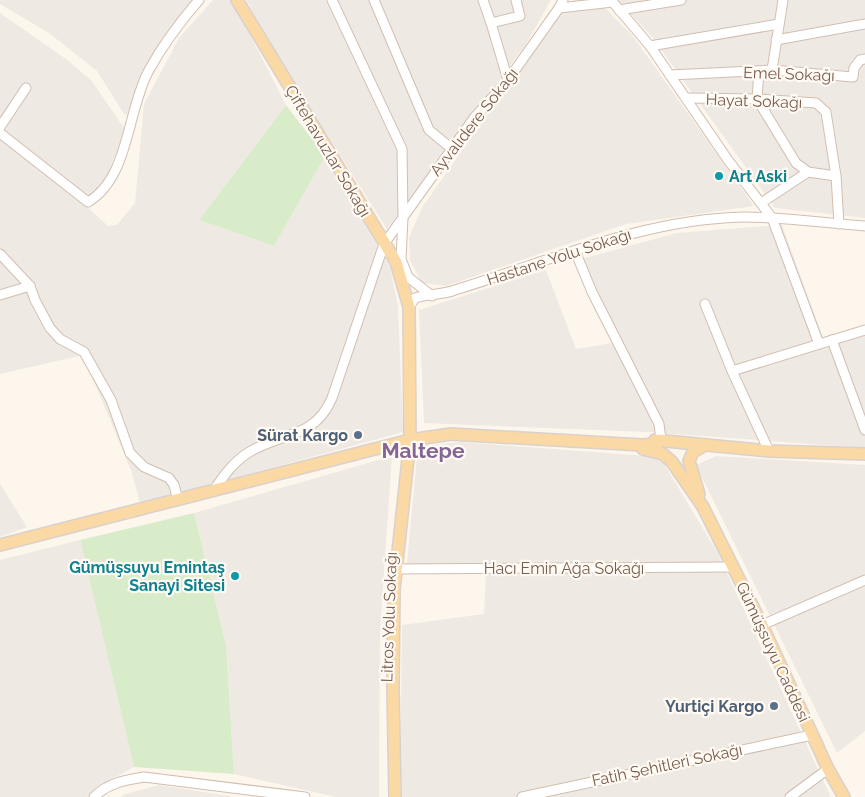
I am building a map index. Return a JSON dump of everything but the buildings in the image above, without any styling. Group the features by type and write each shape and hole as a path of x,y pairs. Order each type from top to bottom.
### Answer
{"main road":[{"name":"Çiftehavuzlar Sokağı","path":"237,0 392,250 402,275 409,307"},
{"name":"Litros Yolu Sokağı","path":"389,797 386,704 399,467 404,447 410,440 409,307"},
{"path":"0,545 410,440 451,434 642,445 657,444 662,440 769,451 865,454"},
{"path":"568,440 636,448 663,454 679,470 703,507"},
{"path":"703,507 689,461 693,452 705,445"},
{"name":"Gümüşsuyu Caddesi","path":"703,507 762,625 841,796"},
{"name":"Litros Yolu Sokağı","path":"392,569 395,797"}],"street":[{"path":"0,133 88,202 94,198 106,187 119,161 137,98 148,72 171,35 199,0"},
{"path":"214,490 222,477 242,456 311,426 323,416 392,250 403,217 402,149 332,0"},
{"path":"374,0 429,130 451,148"},
{"path":"482,0 508,80"},
{"path":"491,23 520,16 516,0"},
{"path":"619,10 682,0"},
{"path":"772,70 783,0"},
{"path":"561,4 612,1 650,46 772,218 819,344"},
{"name":"Ayvalıdere Sokağı","path":"392,250 403,217 451,148 474,118 508,80 561,4"},
{"path":"650,46 779,24"},
{"path":"776,40 865,24"},
{"name":"Emel Sokağı","path":"670,75 772,70 853,77 854,68 860,60 865,59"},
{"path":"759,71 756,99 796,163 808,172 836,176"},
{"path":"0,127 26,88"},
{"name":"Hayat Sokağı","path":"686,98 756,99 816,103 826,112 836,176 840,224"},
{"path":"761,204 808,172"},
{"name":"Hastane Yolu Sokağı","path":"409,307 414,298 454,291 622,235 699,221 743,217 865,226"},
{"path":"392,250 408,277 432,296"},
{"path":"575,251 592,292 659,424 662,440"},
{"path":"0,254 30,286 35,300 50,328 60,338 84,352 120,419 130,453 144,467 169,478 174,485 178,500"},
{"path":"0,295 30,286"},
{"path":"705,304 732,371 769,451"},
{"path":"732,371 865,330"},
{"path":"832,340 865,430"},
{"name":"Hacı Emin Ağa Sokağı","path":"392,569 732,567"},
{"path":"762,625 865,580"},
{"name":"Fatih Şehitleri Sokağı","path":"522,797 812,734"},
{"path":"790,797 828,769"},
{"path":"94,797 101,790 123,780 144,777 305,797"}],"shaded area":[{"path":"0,0 195,0 147,67 127,115 124,114 97,71 49,33 0,4"},
{"path":"213,0 232,0 286,105 199,220 274,246 325,156 390,267 398,306 403,432 140,504 132,473 83,355 0,374 0,13 66,59 91,80 124,128 125,133 105,179 92,194 75,196 108,226 117,225 135,203 144,104 179,38"},
{"path":"246,0 551,0 525,46 387,229 289,75"},
{"path":"573,0 597,0 632,35 754,206 626,224 446,286 422,283 410,260 409,237 423,206 544,35"},
{"path":"618,0 865,0 865,218 775,208 652,37"},
{"path":"782,225 823,337 865,326 865,448 647,432 424,423 419,310 546,270 576,349 612,343 574,261 677,233"},
{"path":"461,442 660,457 717,552 831,797 400,797 402,625 484,614 486,570 406,573 418,446"},
{"path":"392,456 380,630 379,797 336,797 234,774 226,645 194,513"},
{"path":"716,456 865,465 865,731 837,753 696,465"},
{"path":"0,484 27,527 0,537"},
{"path":"80,540 134,767 96,788 87,797 0,797 0,560"},
{"path":"159,785 235,797 121,797 125,794"}],"green space":[{"path":"286,105 325,156 274,246 199,220"},
{"path":"194,513 226,645 234,774 134,767 80,540"}],"place":[{"name":"Art Aski","path":"719,176"},
{"name":"Sürat Kargo","path":"358,435"},
{"name":"Gümüşsuyu Emintaş Sanayi Sitesi","path":"235,576"},
{"name":"Yurtiçi Kargo","path":"774,706"}],"district":[{"name":"Maltepe","path":"423,450"}]}
